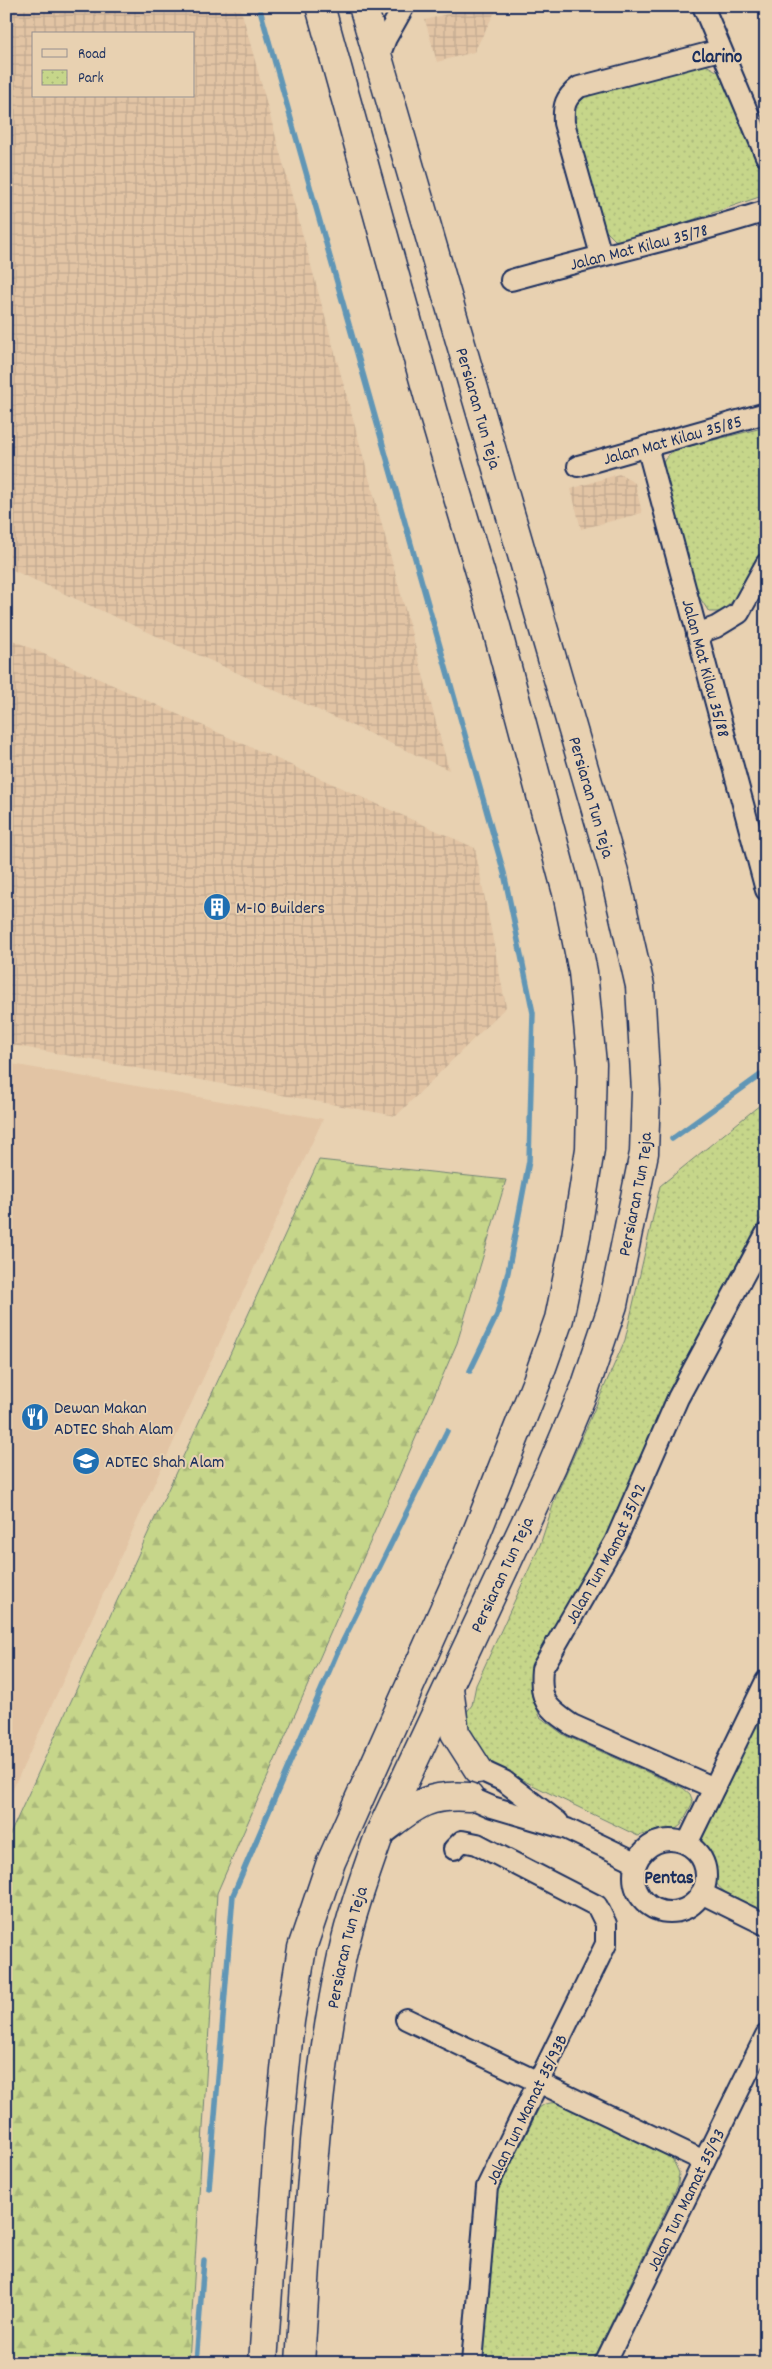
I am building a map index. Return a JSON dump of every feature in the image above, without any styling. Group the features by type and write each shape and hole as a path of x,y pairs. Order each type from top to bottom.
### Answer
{"main road":[{"name":"Persiaran Tun Teja","path":"300,2363 311,2203 328,2033 342,1954 462,1567 537,1381 559,1319 576,1236 590,1149 592,1064 583,972 567,893 496,626 433,413 320,6"},
{"name":"Persiaran Tun Teja","path":"263,2363 279,2130 290,2020 302,1948 332,1862 449,1686 552,1466 585,1388 613,1305 644,1153 646,1091 640,986 614,872 363,6"},
{"path":"449,1686 455,1732 478,1769"},
{"path":"406,1752 478,1769"},
{"path":"406,1752 469,1797"},
{"path":"380,1833 424,1801 445,1796 469,1797"}],"street":[{"path":"378,60 386,38 404,6"},
{"path":"703,6 766,156"},
{"path":"601,255 564,123 563,107 568,96 580,86 720,50"},
{"name":"Jalan Mat Kilau 35/78","path":"511,280 601,255 700,232 766,211"},
{"name":"Jalan Mat Kilau 35/85","path":"578,466 766,413"},
{"name":"Jalan Mat Kilau 35/88","path":"646,446 766,890"},
{"path":"697,634 716,627 739,613 766,564"},
{"name":"Jalan Tun Mamat 35/92","path":"714,1788 572,1725 551,1712 540,1689 542,1669 615,1542 678,1398 766,1234"},
{"path":"687,1844 766,1682"},
{"path":"478,1769 504,1781 567,1829"},
{"path":"469,1797 492,1807 567,1829 636,1862"},
{"path":"667,1840 687,1844 698,1854 705,1869 704,1885 696,1901 679,1911 659,1910 642,1900 637,1892 634,1872 636,1862 645,1850 657,1842 667,1840"},
{"name":"Jalan Tun Mamat 35/93B","path":"454,1849 462,1841 477,1844 597,1906 606,1924 606,1944 487,2187 472,2363"},
{"path":"701,1892 766,1926"},
{"path":"406,2019 704,2161"},
{"name":"Jalan Tun Mamat 35/93","path":"605,2363 766,2036"}],"shaded area":[{"path":"6,6 240,6 449,770 6,567"},
{"path":"477,6 498,6 474,52 437,62 425,20"},
{"path":"619,474 635,483 642,513 581,529 571,489"},
{"path":"6,637 475,848 506,1007 396,1116 6,1044"},
{"name":"ADTEC Shah Alam","path":"6,1063 323,1119 6,1804"}],"green space":[{"path":"706,65 720,73 766,178 765,195 628,242 615,240 604,229 573,117 575,106 592,91 694,66"},
{"path":"766,427 766,542 737,597 721,612 709,612 698,595 661,476 662,465 674,450"},
{"path":"766,1100 766,1209 668,1392 605,1538 534,1667 531,1693 540,1717 564,1735 683,1788 690,1794 693,1802 681,1825 676,1829 659,1830 638,1836 485,1762 460,1721 472,1705 476,1685 540,1545 556,1496 625,1340 660,1186"},
{"path":"319,1160 506,1180 457,1343 217,1893 189,2363 6,2363 6,1843"},
{"path":"766,1699 766,1912 729,1895 718,1885 713,1877 703,1847 702,1835"},
{"path":"556,2102 672,2158 679,2173 678,2185 592,2363 482,2363 497,2193 539,2108 545,2104"}],"waterway":[{"path":"259,6 504,873 533,1013 529,1161 508,1272 497,1315 470,1371"},
{"path":"672,1139 766,1071"},
{"path":"209,2189 233,1895 337,1653 447,1431"},
{"path":"196,2363 204,2260"}],"place":[{"name":"M-10 Builders","path":"217,907"},
{"name":"Dewan Makan ADTEC Shah Alam","path":"35,1417"},
{"name":"ADTEC Shah Alam","path":"86,1461"}],"district":[{"name":"Clarino","path":"717,55"},
{"name":"Pentas","path":"669,1876"}]}
